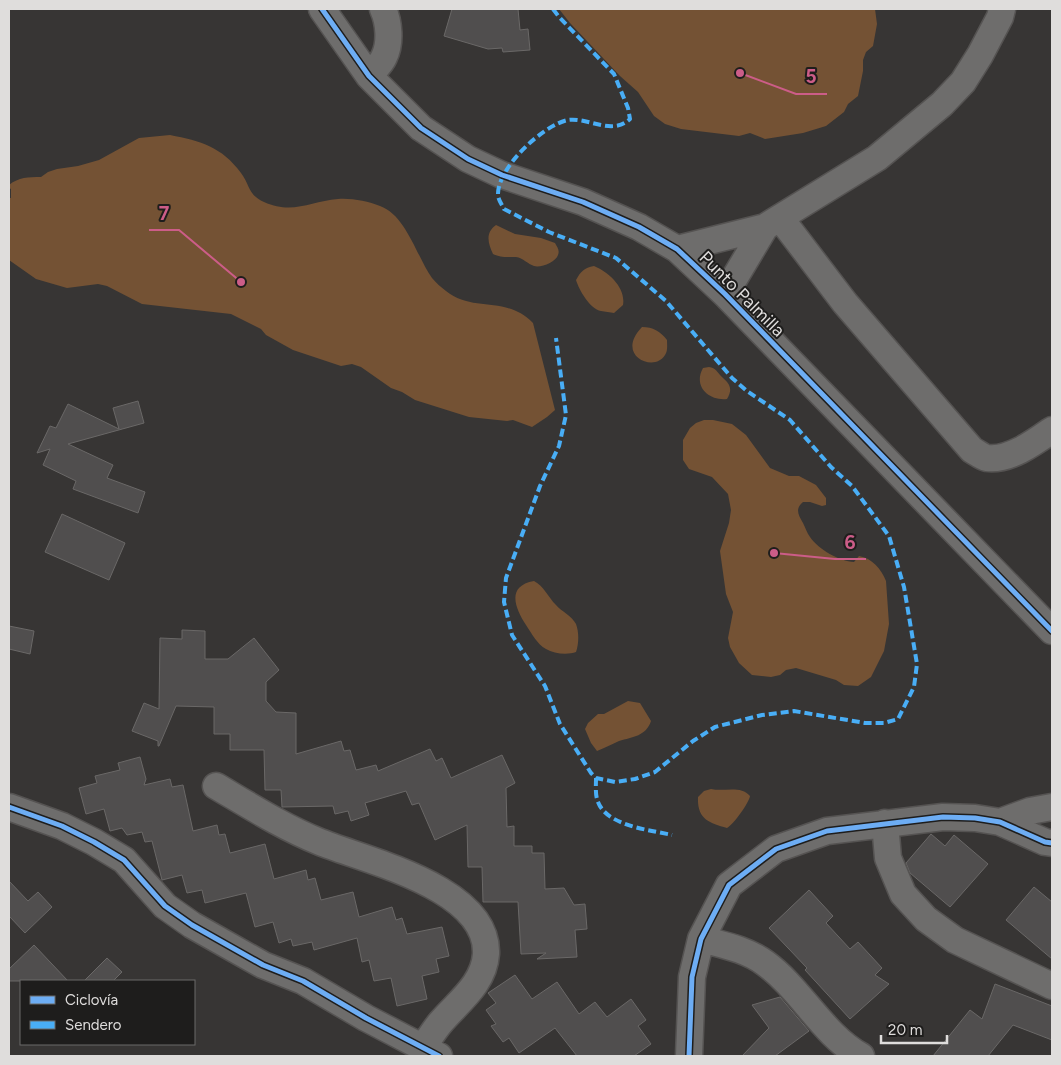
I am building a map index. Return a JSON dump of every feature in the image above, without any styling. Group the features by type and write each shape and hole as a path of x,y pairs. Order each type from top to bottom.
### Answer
{"street":[{"name":"Punto Palmilla","path":"322,9 369,76 421,128 468,159 502,175 583,202 639,227 677,249 726,294 1052,632"},
{"path":"369,76 384,57 388,40 388,27 383,9"},
{"path":"677,249 773,223 877,158 942,104 962,82 980,54 1000,17 1002,9"},
{"path":"726,294 773,223"},
{"path":"773,223 972,450 986,458 1008,455 1028,447 1052,430"},
{"path":"9,807 62,826 94,842 124,860 165,906 192,925 263,965 304,981 366,1018 431,1052 440,1023 470,991 480,975 486,954 484,938 476,922 464,907 448,894 423,881 391,867 320,842 261,813 216,786"},
{"path":"1000,822 1030,811 1052,807"},
{"path":"689,1056 692,977 701,939 729,885 776,849 827,830 943,816 1000,822 1052,844"},
{"path":"885,823 888,858 903,894 926,919 955,940 1052,986"},
{"path":"701,939 734,947 765,962 798,993 849,1050 861,1056"}],"shaded area":[{"path":"559,9 875,9 877,24 873,46 866,52 863,60 863,71 858,96 848,104 844,112 826,126 803,133 765,139 750,133 739,136 681,129 665,124 654,116 638,92 620,76"},
{"path":"170,135 210,146 218,151 234,164 255,196 274,206 293,207 328,200 348,199 370,203 389,211 404,227 432,278 446,291 456,298 467,301 512,309 523,314 533,323 555,410 532,427 513,420 469,417 415,400 391,388 361,367 352,364 341,366 293,350 266,335 261,329 231,314 142,304 107,286 98,284 67,288 36,279 9,260 9,198 11,198 11,189 9,185 20,179 41,177 57,169 99,160 139,138"},
{"path":"496,225 515,234 541,238 555,243 558,250 557,258 544,265 537,266 516,257 501,257 493,254 488,238 490,231"},
{"path":"594,266 611,276 622,293 623,305 614,313 597,310 593,307 582,294 577,284 576,280 581,272"},
{"path":"642,327 656,330 667,340 667,352 660,360 646,362 639,359 634,353 632,346 635,337"},
{"path":"709,367 716,370 729,384 730,392 727,399 714,398 708,395 701,386 700,375 703,368"},
{"path":"704,420 732,424 746,435 770,468 789,476 799,476 816,485 826,498 826,505 822,506 803,502 798,509 810,537 824,550 836,557 854,562 859,556 864,557 876,565 881,572 886,581 889,624 884,651 871,677 858,686 844,685 836,680 796,668 786,670 780,675 771,677 752,675 739,663 730,647 728,638 733,612 726,594 720,551 731,510 728,494 712,477 689,469 683,460 683,440 690,428"},
{"path":"534,581 541,586 556,605 572,618 576,624 578,645 576,652 561,654 546,649 535,638 522,618 516,605 516,593 525,584"},
{"path":"628,701 640,703 651,721 649,726 642,733 634,737 619,741 597,751 585,729 588,723 598,714 604,714"},
{"path":"711,789 737,790 750,796 740,814 727,828 710,822 702,815 698,804 698,797 704,791"}],"building":[{"path":"452,9 518,9 520,30 528,29 530,50 503,52 502,48 488,49 444,36"},
{"path":"138,401 144,423 68,444 113,465 107,478 145,492 138,513 73,489 76,481 43,465 50,449 37,453 50,426 56,428 68,404 119,429 113,408"},
{"path":"62,514 125,543 109,580 45,552"},
{"path":"9,626 34,631 30,654 9,649"},
{"path":"182,630 205,631 205,659 228,659 254,638 279,670 266,682 266,701 276,712 296,713 296,754 341,741 344,751 350,750 356,770 376,765 378,771 430,749 436,761 442,758 451,778 502,755 515,783 506,788 507,827 514,826 514,846 532,846 532,853 544,853 545,889 564,888 574,905 585,904 587,929 575,930 577,957 537,959 546,953 521,954 518,902 483,902 482,867 468,867 467,825 435,840 419,803 412,805 406,791 365,803 369,815 351,821 348,811 335,814 333,806 282,807 281,790 265,790 264,750 230,750 230,734 214,734 214,707 176,706 159,746 158,741 132,731 144,703 159,709 160,638 182,639"},
{"path":"140,757 146,779 144,785 170,779 172,787 183,785 193,831 217,825 219,835 225,834 230,853 265,844 274,879 306,870 308,880 315,878 321,900 353,892 359,917 392,907 396,920 402,918 407,934 442,927 449,956 436,959 439,972 422,976 427,999 397,1006 391,978 374,981 369,960 362,962 357,938 314,950 312,942 293,946 291,939 279,943 273,922 255,927 246,893 205,903 202,890 187,893 182,875 162,880 152,841 145,842 142,832 127,835 122,828 110,831 104,809 86,814 79,788 97,783 95,776 120,770 118,763"},
{"path":"931,834 945,846 954,835 988,864 950,907 910,873 906,863"},
{"path":"9,881 28,901 38,892 52,907 25,933 9,916"},
{"path":"1034,887 1052,902 1052,959 1006,920"},
{"path":"809,890 833,916 826,923 850,949 858,942 882,968 875,975 889,984 850,1019 805,970 807,968 769,928"},
{"path":"34,945 67,980 9,981 9,969"},
{"path":"107,958 122,972 114,980 85,980"},
{"path":"515,975 532,999 557,982 579,1014 595,1002 607,1017 631,999 646,1020 638,1026 651,1044 634,1056 577,1056 555,1028 519,1053 509,1038 503,1042 491,1026 496,1024 486,1010 496,1003 488,993"},
{"path":"995,984 1052,1006 1052,1040 1013,1025 988,1056 933,1056 970,1010 982,1019"},
{"path":"780,997 809,1031 775,1056 742,1056 769,1028 752,1005"}],"marked path":[{"path":"553,9 614,74 628,108 630,119 616,126 568,120 546,130 523,149 505,173 498,195 500,202 504,209 549,232 616,258 666,301 732,378 747,391 790,420 831,467 852,486 889,536 904,587 917,664 914,687 898,719 884,723 865,723 794,711 762,715 715,727 693,741 655,772 635,779 615,782 596,778 591,773 560,724 545,686 512,635 504,602 506,578 540,486 559,446 566,415 556,338"},
{"path":"596,778 598,802 610,817 630,826 672,835"}],"cycle path":[{"path":"322,9 369,76 421,128 468,159 502,175 583,202 639,227 677,249 725,294 1052,631"},
{"path":"9,807 62,826 94,842 124,860 165,906 192,925 263,965 303,981 366,1018 439,1056"},
{"path":"689,1056 692,977 701,939 729,885 776,849 827,831 943,817 975,818 1000,822 1045,842 1052,843"}],"place":[{"name":"5","path":"740,73"},
{"name":"7","path":"241,282"},
{"name":"6","path":"774,553"}]}
